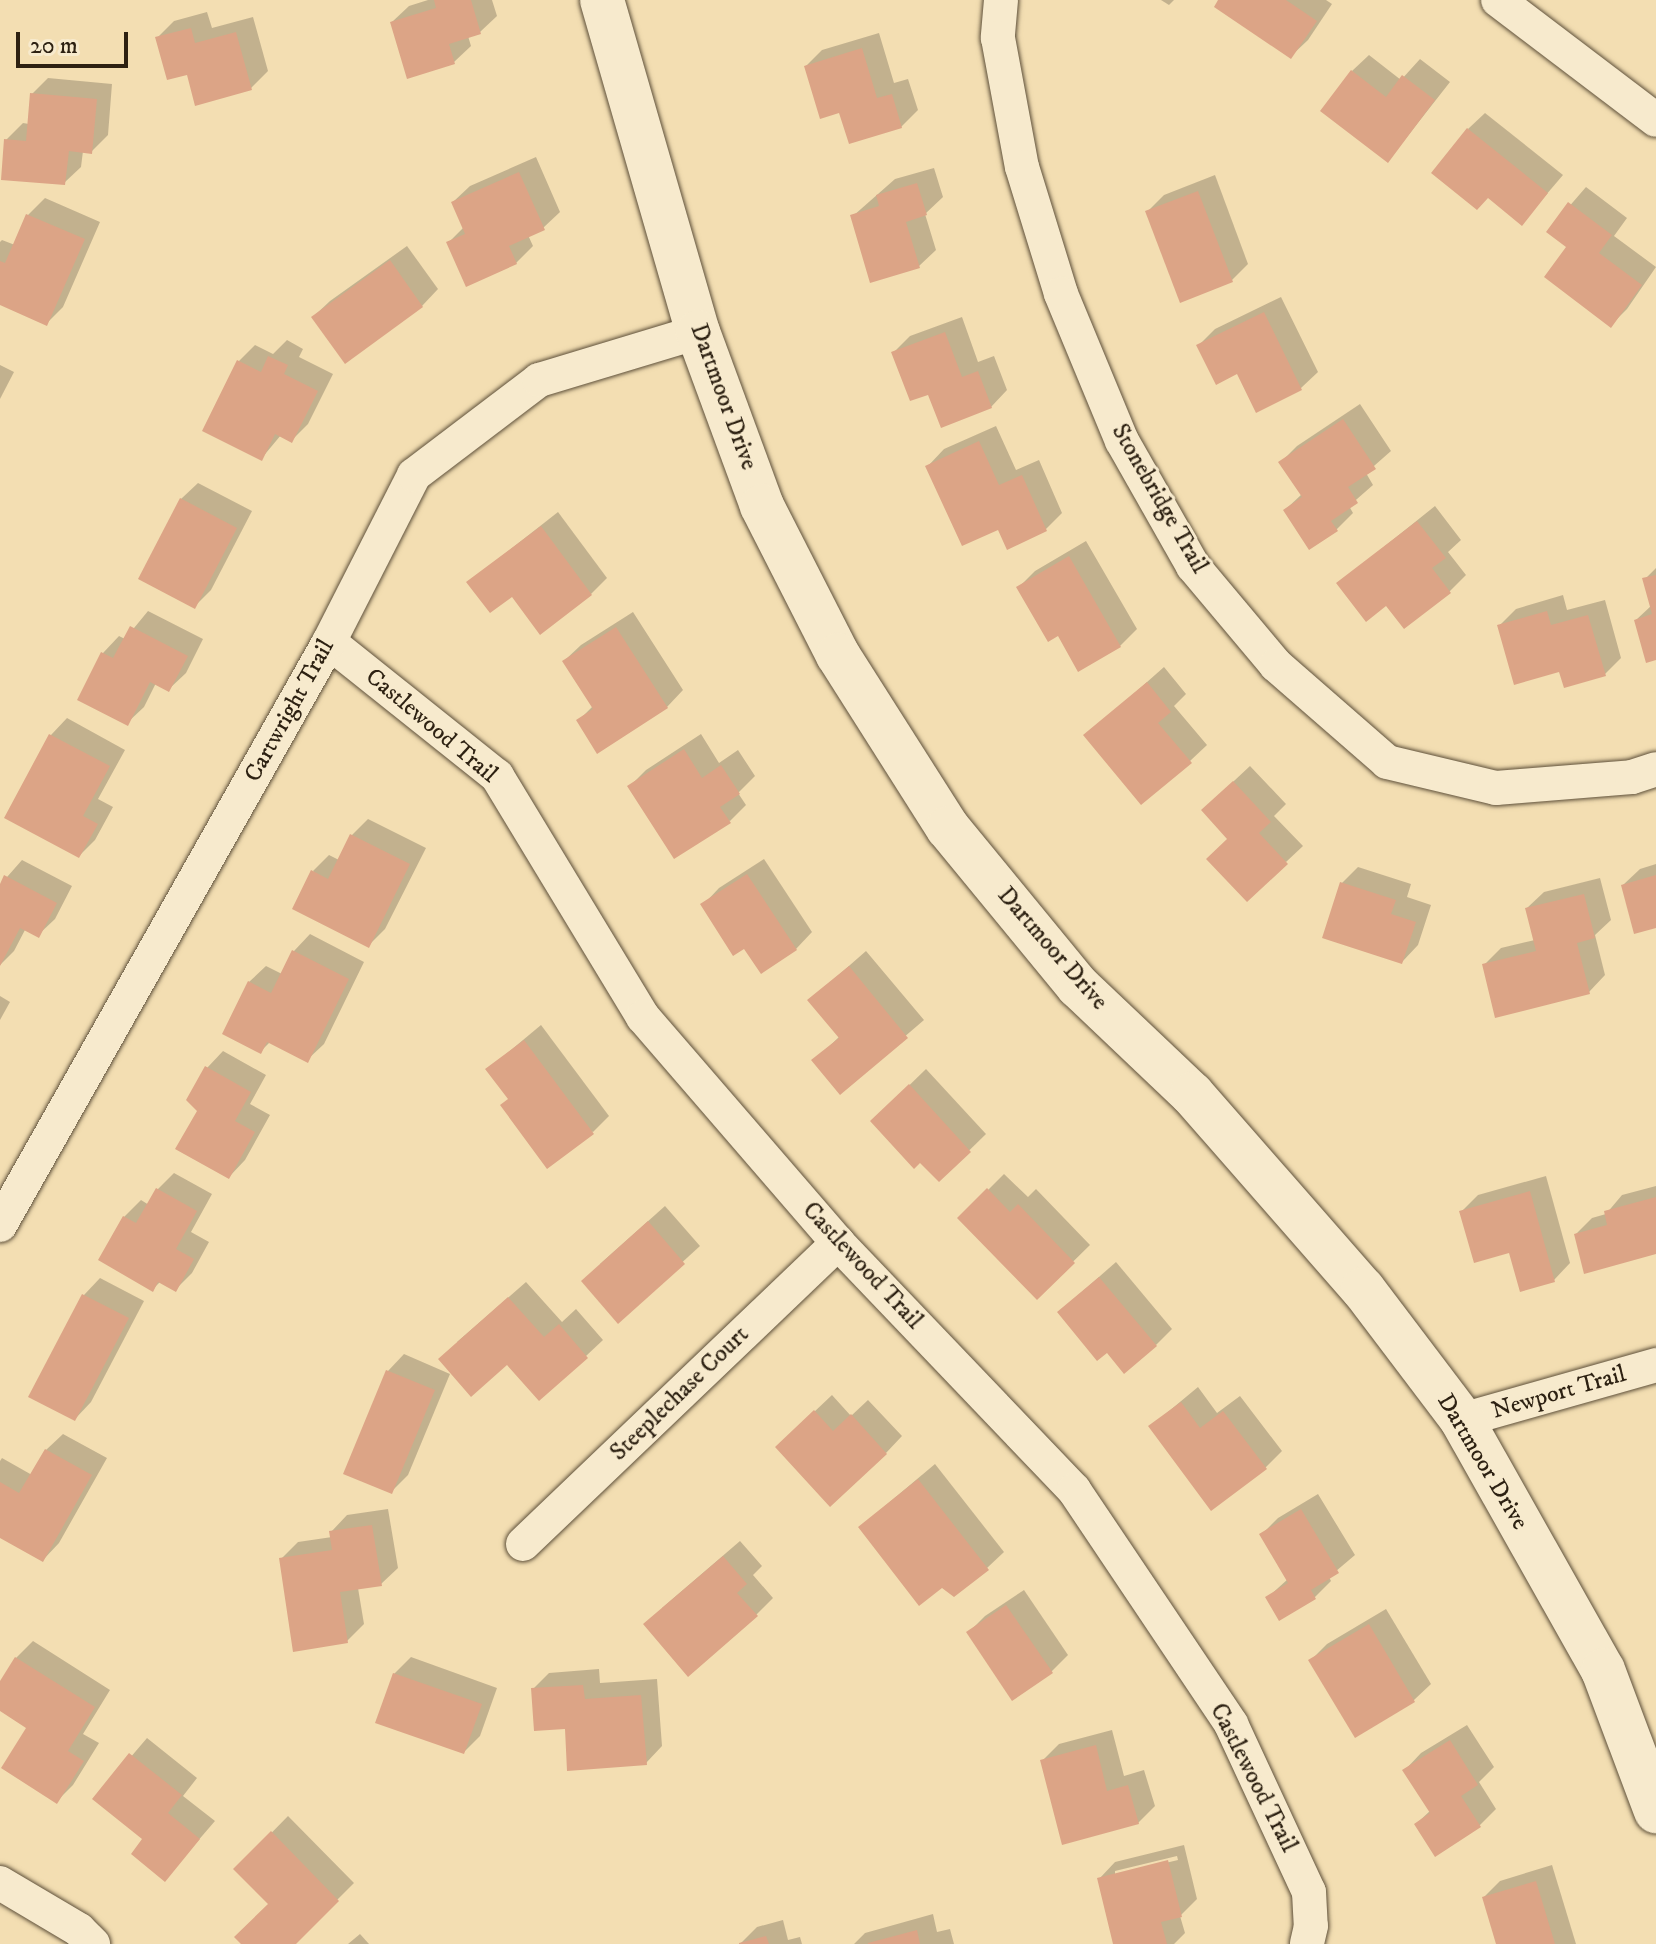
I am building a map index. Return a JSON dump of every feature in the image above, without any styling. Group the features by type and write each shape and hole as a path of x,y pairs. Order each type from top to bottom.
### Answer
{"street":[{"name":"Dartmoor Drive","path":"602,0 698,332 762,506 838,655 948,828 1078,986 1192,1094 1353,1277 1462,1420 1603,1670 1656,1811"},
{"name":"Stonebridge Trail","path":"1001,0 998,38 1022,167 1061,294 1122,441 1193,566 1276,665 1387,762 1496,788 1632,777 1656,769"},
{"path":"1498,0 1656,120"},
{"name":"Cartwright Trail","path":"0,1225 329,642 414,475 539,380 698,332"},
{"name":"Castlewood Trail","path":"329,642 497,776 643,1017 838,1243 1074,1490 1231,1724 1309,1892 1311,1926 1307,1944"},
{"name":"Steeplechase Court","path":"523,1544 838,1243"},
{"name":"Newport Trail","path":"1462,1420 1656,1365"},
{"path":"0,1883 79,1930 93,1944"}],"building":[{"path":"434,0 471,0 481,34 449,44 455,64 407,79 390,22 436,8"},
{"path":"1218,0 1286,0 1317,21 1291,59 1214,7"},
{"path":"191,28 195,43 236,32 252,90 195,106 187,75 167,80 155,37"},
{"path":"862,48 877,98 892,94 902,128 849,144 839,113 820,119 804,66"},
{"path":"1351,70 1386,97 1402,75 1435,100 1388,163 1320,111"},
{"path":"30,93 97,99 92,154 69,151 65,185 1,180 4,139 26,141"},
{"path":"1467,128 1548,193 1522,226 1488,198 1477,210 1431,173"},
{"path":"519,172 545,230 509,246 517,264 466,287 446,242 465,234 451,202"},
{"path":"917,183 927,215 906,222 920,268 870,283 850,215 879,206 876,195"},
{"path":"1198,191 1233,282 1180,303 1145,211"},
{"path":"1568,202 1612,235 1599,253 1642,285 1611,328 1544,277 1566,247 1546,232"},
{"path":"26,214 85,239 47,326 0,305 0,261 5,263"},
{"path":"390,260 423,307 345,364 311,317"},
{"path":"1264,312 1302,390 1256,413 1237,374 1216,385 1196,345"},
{"path":"945,332 962,377 978,371 992,408 941,428 928,395 910,401 891,352"},
{"path":"268,356 288,365 284,374 318,391 292,443 275,434 262,461 202,431 237,360 261,372"},
{"path":"1343,419 1376,469 1348,487 1358,503 1331,521 1338,531 1309,550 1283,510 1302,497 1278,462"},
{"path":"979,441 999,485 1022,475 1047,531 1007,550 998,530 962,546 925,466"},
{"path":"180,498 237,528 195,609 138,579"},
{"path":"1417,521 1446,558 1432,568 1451,593 1404,629 1386,606 1366,622 1336,583"},
{"path":"541,526 592,595 540,635 512,597 490,613 466,582"},
{"path":"1069,556 1121,647 1078,672 1058,636 1048,642 1016,587"},
{"path":"1656,575 1656,660 1646,663 1634,620 1652,614 1642,578"},
{"path":"1547,611 1551,625 1588,615 1606,676 1564,688 1559,672 1514,685 1497,625"},
{"path":"130,626 188,656 169,692 150,682 128,726 77,700 101,652 113,658"},
{"path":"616,627 668,708 597,754 576,720 593,709 562,661"},
{"path":"1147,682 1171,712 1158,723 1192,763 1141,805 1083,735"},
{"path":"49,734 110,766 83,816 98,824 79,858 4,818"},
{"path":"684,749 702,778 721,765 740,794 720,807 731,823 674,859 627,786"},
{"path":"1233,781 1271,822 1259,833 1288,864 1247,902 1206,859 1227,839 1201,810"},
{"path":"350,834 410,864 369,948 292,909 311,870 328,879"},
{"path":"747,874 797,950 761,974 744,949 733,956 700,904"},
{"path":"4,875 57,903 39,938 20,928 0,966 0,884"},
{"path":"1656,875 1656,928 1634,934 1621,885"},
{"path":"1340,882 1396,900 1391,914 1416,922 1402,964 1322,938"},
{"path":"1584,894 1595,938 1577,943 1590,994 1495,1018 1482,964 1536,951 1525,908"},
{"path":"292,950 349,979 308,1063 267,1042 261,1054 222,1034 248,981 271,993"},
{"path":"849,966 908,1038 840,1095 811,1060 839,1038 807,1000"},
{"path":"524,1040 594,1134 547,1169 500,1105 508,1099 485,1069"},
{"path":"205,1066 251,1092 235,1121 255,1132 229,1179 175,1149 197,1111 186,1100"},
{"path":"909,1084 971,1152 939,1182 920,1163 914,1169 870,1121"},
{"path":"156,1188 197,1211 176,1249 194,1259 176,1292 158,1282 153,1292 98,1260 123,1216 136,1223"},
{"path":"987,1188 1010,1212 1018,1204 1075,1263 1037,1300 957,1218"},
{"path":"1530,1191 1555,1282 1520,1292 1509,1253 1474,1263 1459,1211"},
{"path":"1656,1197 1656,1254 1584,1274 1574,1234 1607,1225 1604,1211"},
{"path":"648,1221 685,1264 618,1324 581,1281"},
{"path":"1099,1277 1157,1346 1124,1374 1107,1353 1097,1361 1057,1312"},
{"path":"82,1294 129,1318 75,1421 28,1397"},
{"path":"508,1297 544,1337 559,1324 588,1358 539,1401 507,1365 471,1397 438,1359"},
{"path":"386,1370 435,1390 392,1494 343,1474"},
{"path":"1181,1402 1200,1428 1223,1411 1267,1469 1211,1511 1148,1426"},
{"path":"814,1410 833,1431 851,1414 887,1454 830,1507 775,1447"},
{"path":"45,1449 92,1475 43,1562 0,1538 0,1482 19,1493"},
{"path":"918,1479 989,1570 954,1597 942,1588 919,1606 858,1527"},
{"path":"1301,1509 1339,1573 1311,1590 1316,1599 1279,1621 1265,1597 1288,1583 1259,1534"},
{"path":"372,1525 382,1586 340,1592 348,1643 293,1652 279,1558 332,1550 329,1531"},
{"path":"723,1556 747,1584 737,1593 758,1616 688,1677 643,1624"},
{"path":"1006,1605 1053,1673 1012,1701 966,1632"},
{"path":"1369,1624 1415,1702 1355,1738 1308,1660"},
{"path":"15,1657 95,1707 68,1751 84,1761 57,1804 1,1768 26,1728 0,1711 0,1681"},
{"path":"393,1673 482,1704 464,1754 375,1723"},
{"path":"583,1685 585,1699 641,1695 647,1765 567,1771 565,1729 534,1731 531,1688"},
{"path":"1450,1740 1478,1785 1461,1796 1481,1827 1435,1857 1414,1824 1430,1813 1402,1770"},
{"path":"1096,1745 1107,1791 1128,1785 1139,1824 1062,1845 1040,1760"},
{"path":"129,1753 182,1795 168,1813 200,1839 165,1882 131,1854 142,1839 92,1799"},
{"path":"271,1831 339,1901 296,1944 241,1944 234,1937 268,1904 233,1869"},
{"path":"1168,1860 1182,1917 1161,1922 1167,1944 1113,1944 1097,1878"},
{"path":"1536,1881 1555,1944 1496,1944 1482,1897"},
{"path":"917,1930 920,1944 868,1944 868,1943"},
{"path":"766,1936 769,1944 739,1944 739,1943"}]}
